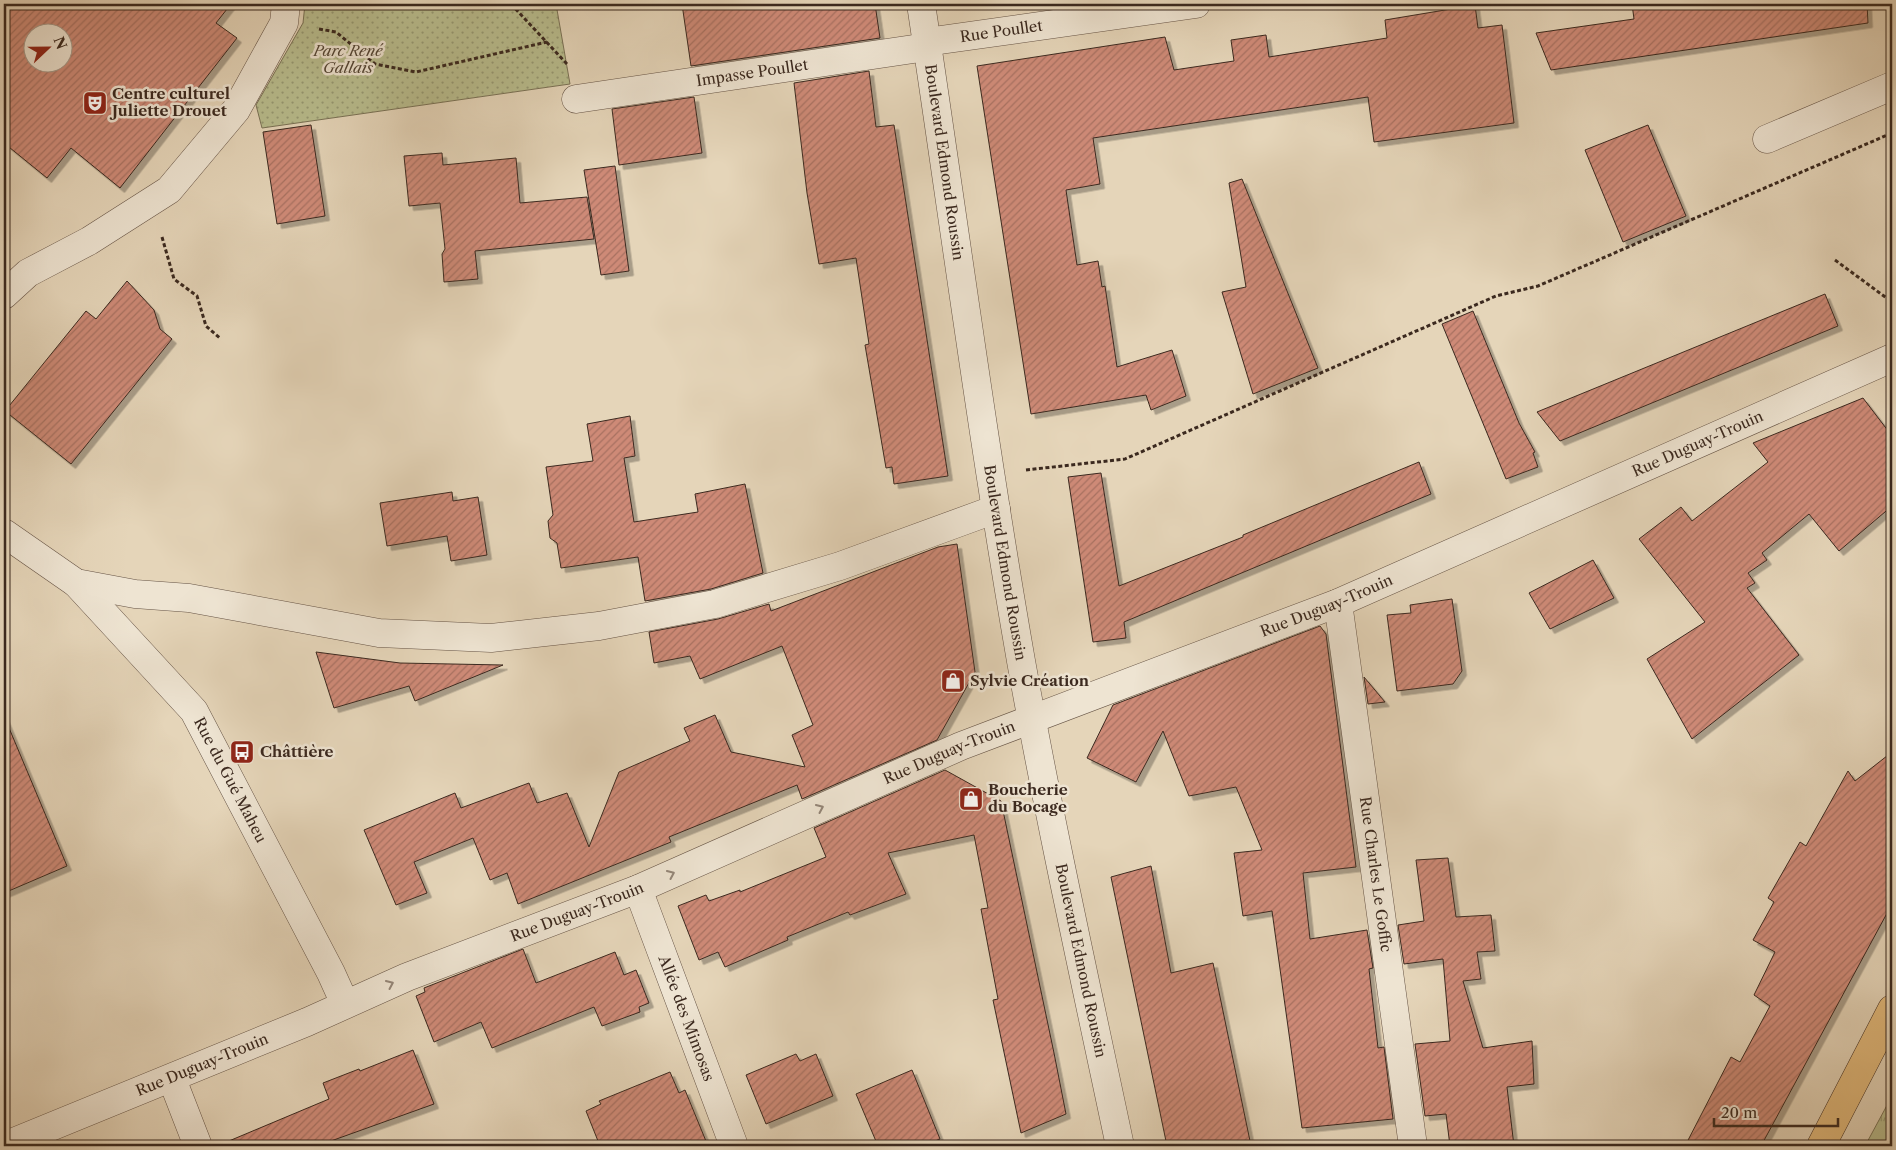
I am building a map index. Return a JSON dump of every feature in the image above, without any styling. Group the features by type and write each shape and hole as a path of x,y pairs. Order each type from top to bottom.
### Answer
{"main road":[{"path":"1820,1146 1892,1009"}],"street":[{"name":"Boulevard Edmond Roussin","path":"921,4 990,474 1047,802 1120,1146"},
{"name":"Rue Poullet","path":"927,45 1196,4"},
{"path":"4,295 28,273 89,241 169,190 236,110 285,13"},
{"name":"Impasse Poullet","path":"589,97 927,45"},
{"path":"1767,139 1892,86"},
{"name":"Rue Duguay-Trouin","path":"4,1146 172,1079 407,977 638,889 961,746 1338,603 1892,358"},
{"path":"6,539 76,584 136,594 189,598 379,633 491,638 598,626 715,604 840,566 996,509"},
{"name":"Rue du Gué Maheu","path":"76,584 194,711 331,973 345,1004"},
{"name":"Rue Charles Le Goffic","path":"1338,603 1413,1146"},
{"name":"Allée des Mimosas","path":"638,889 734,1146"},
{"path":"172,1079 198,1146"}],"path":[{"path":"511,4 566,64 589,97"},
{"path":"285,13 336,32 375,64 416,72 547,42"},
{"path":"990,474 1125,459 1496,296 1538,286 1892,133"},
{"path":"152,201 174,278 197,296 206,326 221,339"},
{"path":"1836,260 1892,302"}],"green space":[{"name":"Parc René Gallais","path":"305,4 556,4 570,84 262,128 256,105 303,23"},
{"path":"1892,1096 1892,1146 1865,1146"}],"building":[{"name":"Centre culturel Juliette Drouet","path":"4,4 231,4 216,23 237,38 120,188 71,148 47,178 4,143"},
{"path":"682,4 875,4 880,38 691,66"},
{"path":"1632,4 1867,4 1868,23 1551,70 1536,33 1634,19"},
{"path":"1475,5 1478,28 1502,25 1514,123 1374,142 1368,97 1093,138 1100,184 1066,190 1077,265 1098,261 1102,287 1105,286 1117,367 1172,350 1186,396 1151,410 1146,395 1031,414 977,66 1165,37 1174,70 1234,61 1231,40 1266,35 1269,57 1387,38 1385,20"},
{"path":"869,71 876,127 894,125 948,476 894,484 892,467 886,468 865,345 869,344 856,258 819,264 807,193 794,83"},
{"path":"694,97 702,153 619,165 612,109"},
{"path":"311,125 325,216 277,224 263,132"},
{"path":"1648,125 1686,216 1623,242 1585,150"},
{"path":"442,153 443,165 516,158 520,203 587,197 594,239 475,251 478,279 444,282 442,254 445,249 440,203 409,206 404,156"},
{"path":"615,166 629,271 601,275 584,170"},
{"path":"1242,179 1318,368 1253,394 1222,292 1246,287 1229,183"},
{"path":"127,281 154,310 160,329 172,339 71,464 5,411 86,311 96,319"},
{"path":"1825,294 1838,326 1560,441 1537,412"},
{"path":"1473,311 1519,423 1535,452 1533,453 1538,467 1506,479 1442,324"},
{"path":"1863,398 1892,436 1892,506 1839,551 1809,514 1762,553 1767,560 1748,573 1755,583 1747,588 1799,655 1692,739 1647,659 1705,622 1639,539 1681,507 1692,521 1768,462 1753,443"},
{"path":"630,416 635,456 624,458 634,522 698,512 695,494 745,484 763,573 711,589 645,601 638,557 561,568 557,543 550,538 548,521 553,515 546,467 593,461 587,424"},
{"path":"1419,462 1431,494 1124,622 1126,638 1093,642 1068,477 1101,473 1119,586 1243,537 1243,535"},
{"path":"452,492 453,501 478,497 487,555 451,561 447,536 387,546 380,503"},
{"path":"957,544 975,672 937,740 802,799 797,785 669,837 671,842 518,904 507,873 490,880 473,838 414,862 427,893 396,905 364,830 455,793 461,808 529,783 537,803 567,793 589,847 619,772 690,741 684,728 715,715 731,752 805,767 792,735 813,725 782,646 700,679 690,656 654,663 649,632 718,619 769,604 771,611 938,547"},
{"path":"1593,560 1614,598 1550,629 1529,593"},
{"path":"1452,599 1462,671 1453,684 1397,691 1387,615 1411,613 1410,605"},
{"path":"1320,626 1326,634 1356,867 1303,873 1310,939 1367,930 1373,968 1369,969 1378,1048 1384,1047 1393,1119 1302,1128 1272,911 1243,916 1234,853 1262,850 1236,787 1189,796 1163,731 1136,782 1087,758 1113,705"},
{"path":"316,652 400,663 503,665 415,701 409,686 334,708"},
{"path":"1364,677 1385,702 1368,704"},
{"path":"4,716 67,866 4,893"},
{"path":"1892,752 1892,904 1761,1146 1685,1146 1731,1057 1740,1062 1770,1006 1754,995 1775,952 1753,940 1774,902 1768,898 1800,842 1806,846 1848,771 1855,781"},
{"path":"945,770 1001,801 1054,1053 1066,1114 1021,1133 993,1000 998,999 981,909 988,908 974,835 888,853 906,894 850,915 848,912 787,937 788,940 725,967 718,952 699,960 678,906 706,895 709,901 740,890 740,892 826,857 814,828"},
{"path":"1448,858 1456,917 1491,915 1495,951 1477,952 1481,979 1463,981 1483,1048 1532,1041 1534,1084 1507,1087 1514,1146 1450,1146 1446,1114 1425,1116 1415,1044 1450,1041 1443,959 1404,964 1398,925 1424,921 1416,860"},
{"path":"1151,866 1171,973 1213,963 1250,1141 1214,1146 1167,1146 1111,877"},
{"path":"523,949 536,983 615,952 624,975 636,970 649,1003 639,1007 640,1012 602,1026 594,1007 492,1048 481,1022 434,1042 416,996 425,992 424,988"},
{"path":"413,1050 434,1104 317,1146 217,1146 329,1099 323,1083"},
{"path":"796,1054 800,1061 816,1054 833,1096 766,1124 746,1075"},
{"path":"912,1070 940,1139 923,1146 878,1146 856,1094"},
{"path":"670,1072 679,1093 685,1090 708,1146 600,1146 586,1111 601,1104 599,1101"}],"place":[{"name":"Centre culturel Juliette Drouet","path":"95,103"},
{"name":"Sylvie Création","path":"953,681"},
{"name":"Châttière","path":"242,752"},
{"name":"Boucherie du Bocage","path":"971,799"}]}
